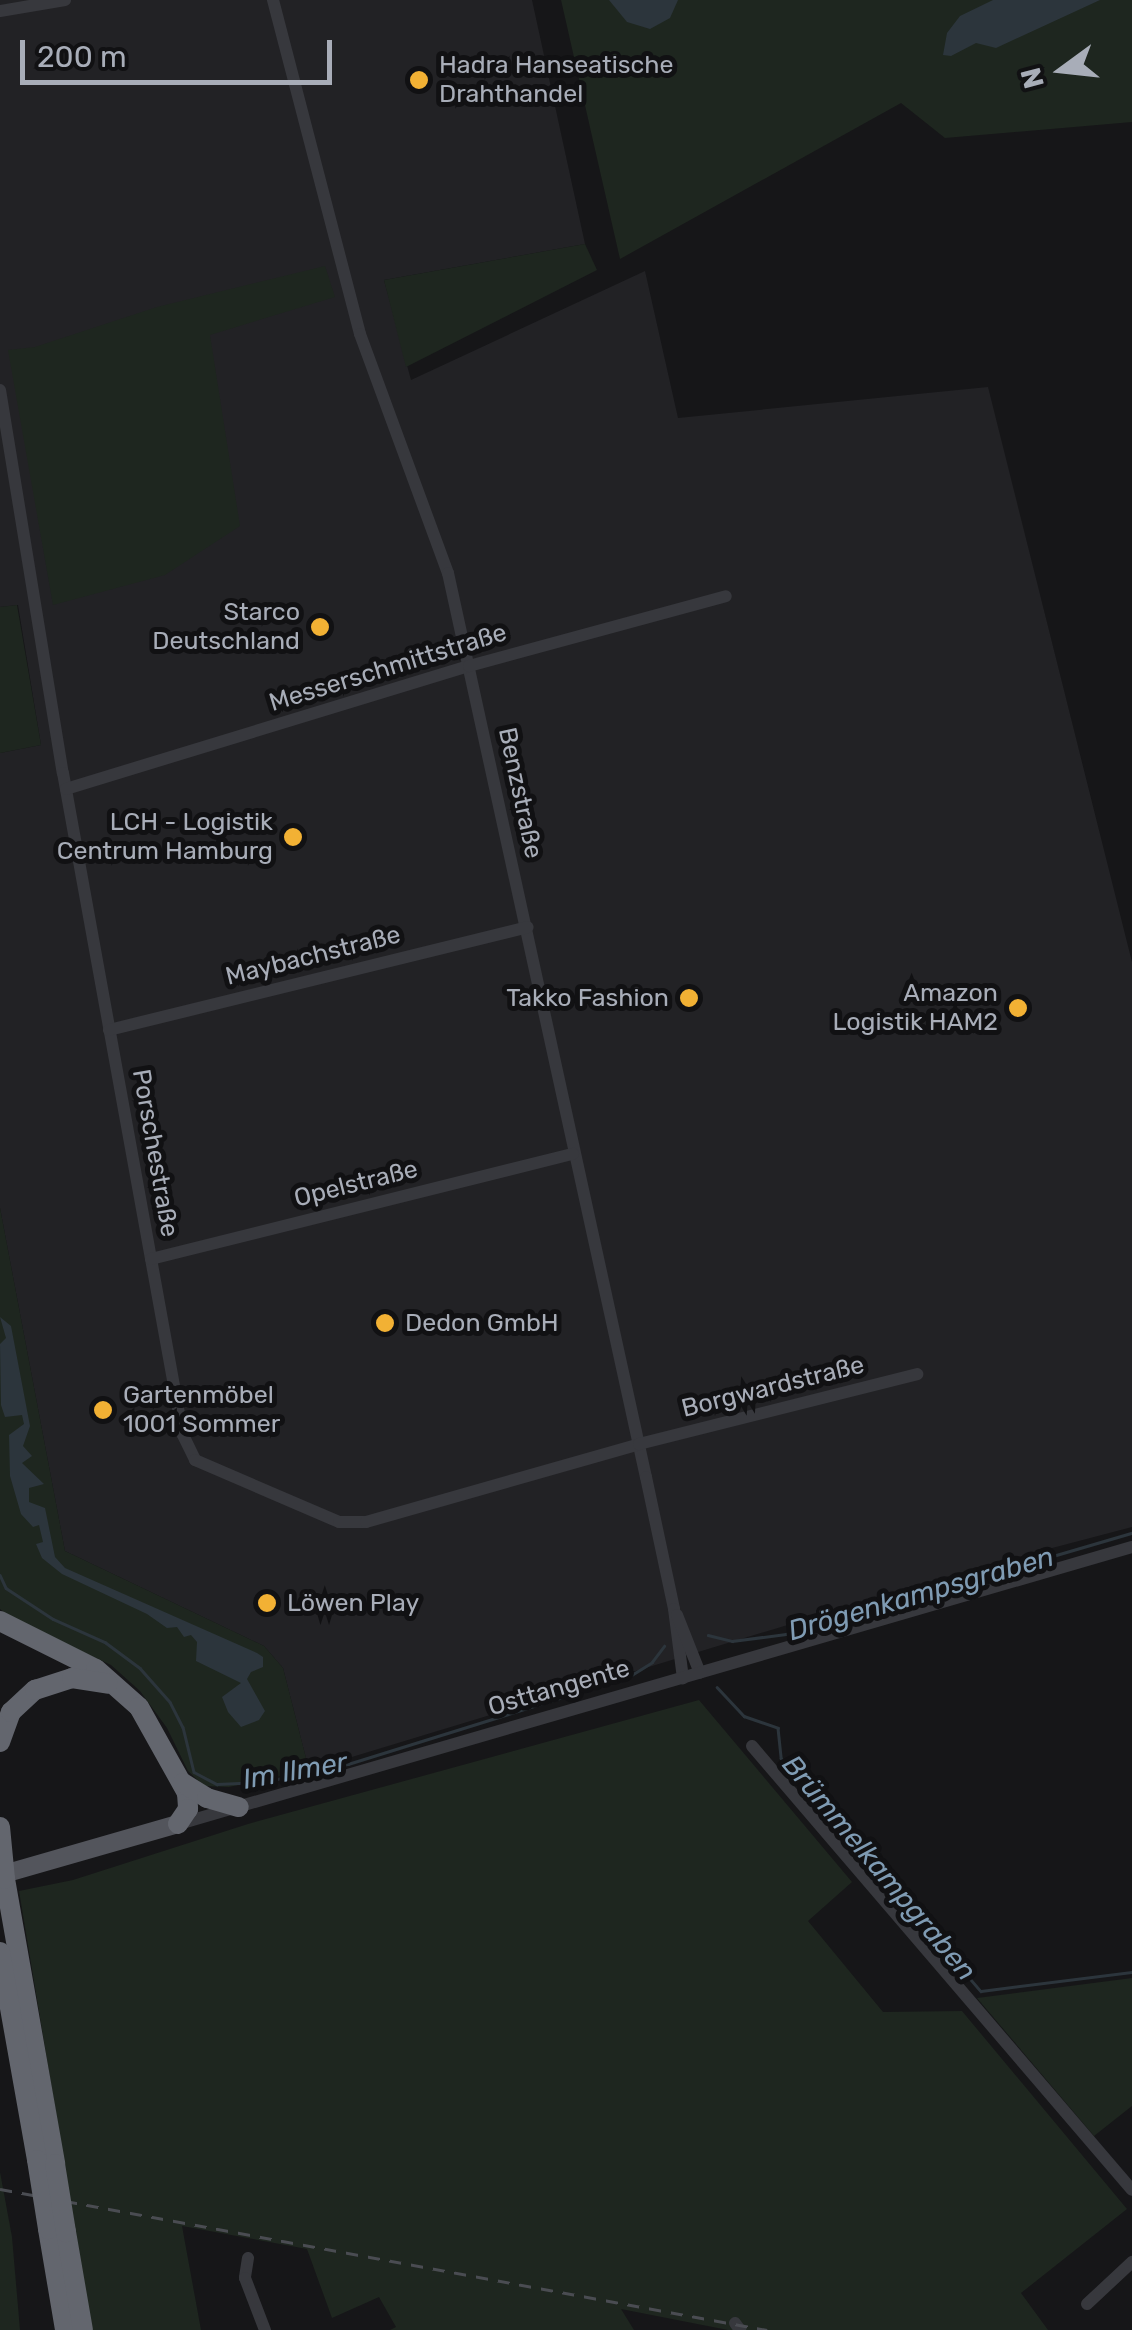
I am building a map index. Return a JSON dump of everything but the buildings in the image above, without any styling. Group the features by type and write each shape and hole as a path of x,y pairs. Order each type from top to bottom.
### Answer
{"highway":[{"path":"0,1621 82,1660 119,1688 150,1721 183,1783 189,1804 178,1824"},
{"path":"0,1742 11,1712 46,1684 82,1679 119,1688"},
{"path":"169,1759 178,1824"},
{"path":"183,1783 207,1798 239,1806"},
{"path":"0,1827 3,1877"},
{"path":"0,1852 46,2162 58,2231 83,2330"},
{"path":"0,1952 46,2162"},
{"path":"58,2231 65,2330"}],"main road":[{"name":"Osttangente","path":"3,1877 178,1824"}],"street":[{"path":"0,11 65,0"},
{"name":"Benzstraße","path":"274,0 360,334 442,552 674,1610 683,1678"},
{"name":"Porschestraße","path":"0,390 66,789 183,1436 196,1460 339,1522 366,1522 638,1444"},
{"name":"Messerschmittstraße","path":"66,789 469,666 726,596"},
{"name":"Maybachstraße","path":"109,1030 527,927"},
{"name":"Opelstraße","path":"151,1259 572,1154"},
{"name":"Borgwardstraße","path":"638,1444 918,1374"},
{"name":"Osttangente","path":"178,1824 1132,1547"},
{"name":"Benzstraße","path":"674,1610 693,1647 700,1673"},
{"path":"752,1746 1132,2190"},
{"path":"248,2258 246,2278 265,2330"},
{"path":"1087,2304 1132,2262"}],"shaded area":[{"path":"0,0 532,0 585,244 384,280 411,380 645,271 678,418 988,387 1132,962 1132,1527 969,1570 309,1770 283,1668 264,1646 65,1551 0,1208 0,753 41,745 18,605 0,607"},
{"path":"561,0 1132,0 1132,122 945,138 901,103 620,259"},
{"path":"609,0 678,0 670,18 650,29 627,22"},
{"path":"993,0 1100,0 996,48 976,43 951,56 943,55 947,33 960,16"},
{"path":"585,244 597,270 406,367 384,280"},
{"path":"325,266 335,297 210,335 240,526 165,575 53,605 8,350 35,347 157,307"},
{"path":"17,605 41,745 0,753 0,607"},
{"path":"0,1208 65,1551 264,1646 283,1668 309,1770 229,1787 204,1786 188,1771 167,1728 140,1691 111,1665 14,1620 0,1609"},
{"path":"0,1317 11,1326 30,1426 23,1446 32,1456 22,1463 44,1484 29,1488 29,1502 45,1508 55,1557 65,1568 263,1657 263,1667 251,1672 247,1679 265,1711 259,1720 241,1727 228,1712 222,1697 241,1683 196,1661 197,1642 191,1635 184,1637 177,1627 167,1628 147,1614 62,1574 42,1558 36,1544 43,1542 39,1525 33,1527 21,1514 10,1476 9,1435 24,1424 22,1415 5,1417 1,1405 0,1344 6,1338"},
{"path":"699,1700 852,1882 808,1921 883,2012 962,2011 1127,2209 1021,2293 1048,2330 728,2330 621,2309 634,2330 390,2330 396,2327 379,2297 332,2318 307,2249 182,2226 201,2330 92,2330 19,1891 73,1880 248,1824"},
{"path":"1132,1978 1132,2106 1094,2136 977,1998"},
{"path":"0,2172 12,2237 20,2330 0,2330"}],"waterway":[{"name":"Drögenkampsgraben","path":"708,1635 732,1641 786,1634 1132,1533"},
{"name":"Im Ilmer","path":"0,1575 6,1588 53,1619 105,1642 140,1668 170,1702 183,1727 194,1772 217,1784 263,1782 348,1764 630,1676 652,1662 664,1646"},
{"name":"Brümmelkampgraben","path":"717,1687 744,1716 778,1728 781,1758 981,1991 1132,1972"}],"railway":[{"path":"0,2189 767,2330"}],"place":[{"name":"Hadra Hanseatische Drahthandel","path":"419,80"},
{"name":"Starco Deutschland","path":"320,627"},
{"name":"LCH - Logistik Centrum Hamburg","path":"293,837"},
{"name":"Takko Fashion","path":"689,998"},
{"name":"Amazon Logistik HAM2","path":"1018,1008"},
{"name":"Dedon GmbH","path":"385,1323"},
{"name":"Gartenmöbel 1001 Sommer","path":"103,1410"},
{"name":"Löwen Play","path":"267,1603"}]}
